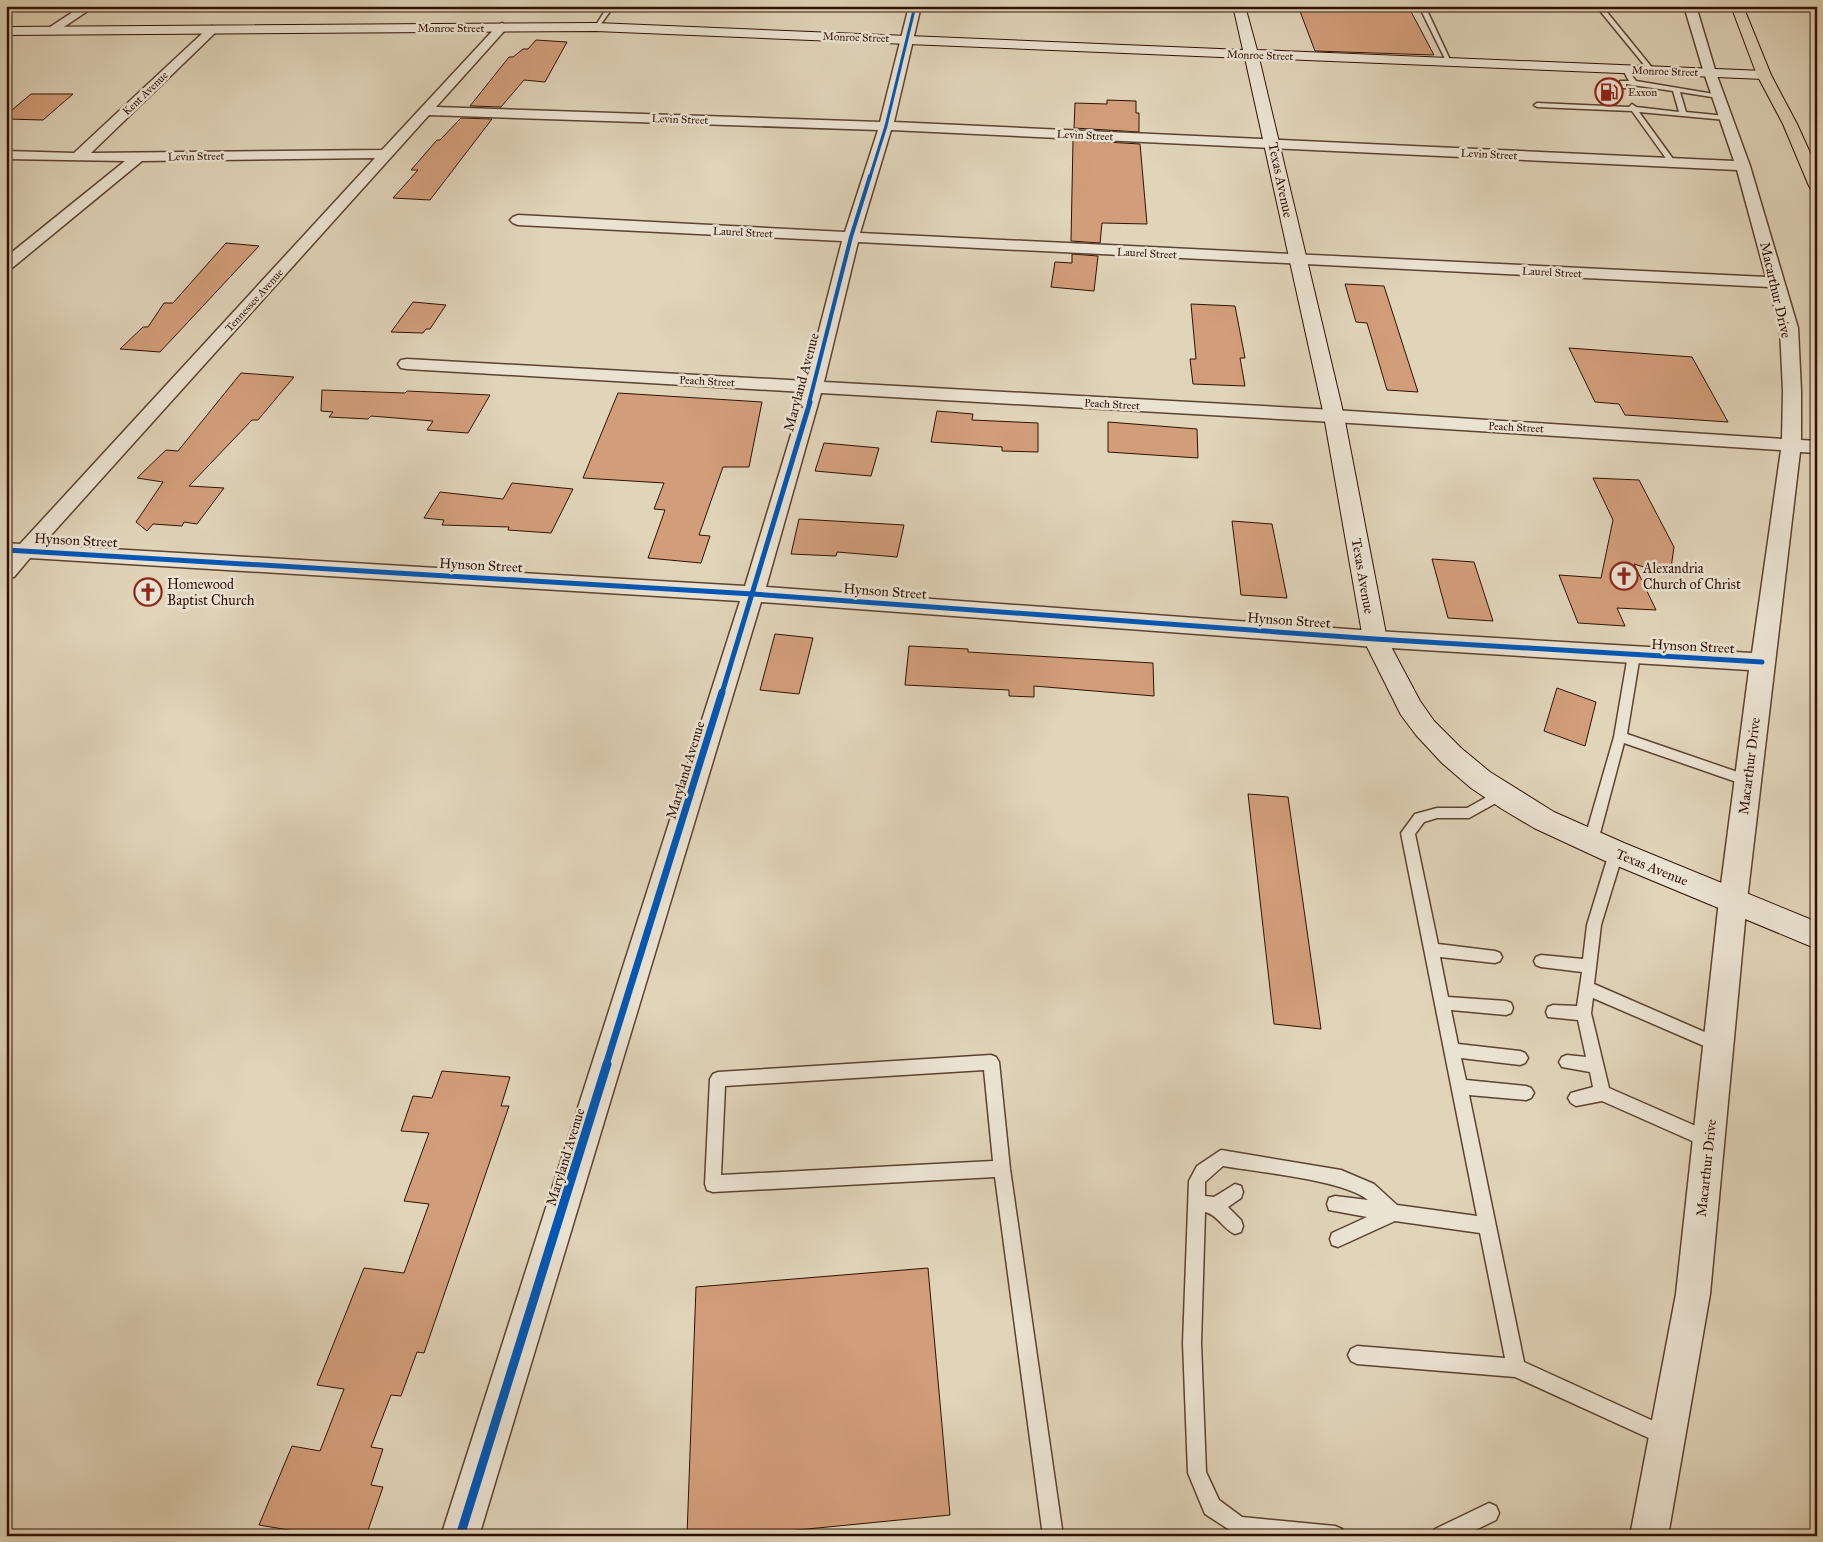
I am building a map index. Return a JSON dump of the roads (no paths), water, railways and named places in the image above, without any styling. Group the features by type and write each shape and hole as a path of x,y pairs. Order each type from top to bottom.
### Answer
{"highway":[{"path":"1737,6 1764,75 1790,124 1817,186"},
{"path":"1790,124 1817,148"}],"main road":[{"name":"Texas Avenue","path":"1239,6 1273,144 1334,416 1375,639 1387,666 1424,726 1458,761 1526,811 1616,853 1817,936"},
{"name":"Monroe Street","path":"6,31 596,27 1626,70 1652,82 1718,96 1764,75"}],"street":[{"path":"51,31 90,6"},
{"name":"Maryland Avenue","path":"460,1536 753,594 814,387 851,238 886,126 915,6"},
{"name":"Macarthur Drive","path":"1649,1536 1693,1294 1733,900 1791,444 1792,392 1788,328 1777,282 1743,166 1718,96 1690,6"},
{"name":"Tennessee Avenue","path":"6,572 16,550 426,111 502,27"},
{"name":"Kent Avenue","path":"78,157 212,30"},
{"name":"Levin Street","path":"426,111 886,126 1743,166"},
{"name":"Levin Street","path":"6,155 78,157 386,154"},
{"path":"6,265 139,156"},
{"name":"Laurel Street","path":"518,220 851,238 1777,282"},
{"name":"Peach Street","path":"407,364 1334,416 1817,447"},
{"name":"Hynson Street","path":"16,550 753,594 1375,639 1762,662"}],"lane":[{"path":"596,27 611,6"},
{"path":"1422,6 1450,63"},
{"path":"1599,6 1652,82"},
{"path":"1626,70 1634,83"},
{"path":"1624,87 1622,82 1652,82 1676,89 1718,96"},
{"path":"1676,89 1683,114"},
{"path":"1537,105 1632,106 1658,108 1683,114 1718,96"},
{"path":"1632,106 1672,163"},
{"path":"1591,841 1620,737 1634,655"},
{"path":"1620,737 1748,781"},
{"path":"1501,794 1469,813 1437,813 1420,818 1408,833 1516,1368"},
{"path":"1602,1093 1584,1013 1594,925 1616,853"},
{"path":"1432,950 1495,957"},
{"path":"1541,960 1589,966"},
{"path":"1587,988 1718,1045"},
{"path":"1443,1003 1506,1008"},
{"path":"1554,1012 1584,1013"},
{"path":"1452,1050 1520,1058"},
{"path":"1002,1169 713,1184 718,1078 991,1062 1002,1169 1052,1536"},
{"path":"1567,1062 1595,1065"},
{"path":"1460,1087 1526,1093"},
{"path":"1576,1098 1602,1093 1708,1140"},
{"path":"1326,1535 1239,1526 1212,1507 1197,1473 1192,1343 1197,1203 1195,1185 1203,1170 1221,1158 1341,1178 1368,1190 1394,1213"},
{"path":"1216,1206 1235,1192"},
{"path":"1197,1203 1216,1206 1235,1226"},
{"path":"1335,1204 1488,1226"},
{"path":"1338,1239 1394,1213"},
{"path":"1357,1355 1516,1368 1667,1438"},
{"path":"1442,1536 1489,1513"}],"place":[{"name":"Exxon","path":"1609,92"},
{"name":"Alexandria Church of Christ","path":"1624,576"},
{"name":"Homewood Baptist Church","path":"148,592"}]}
